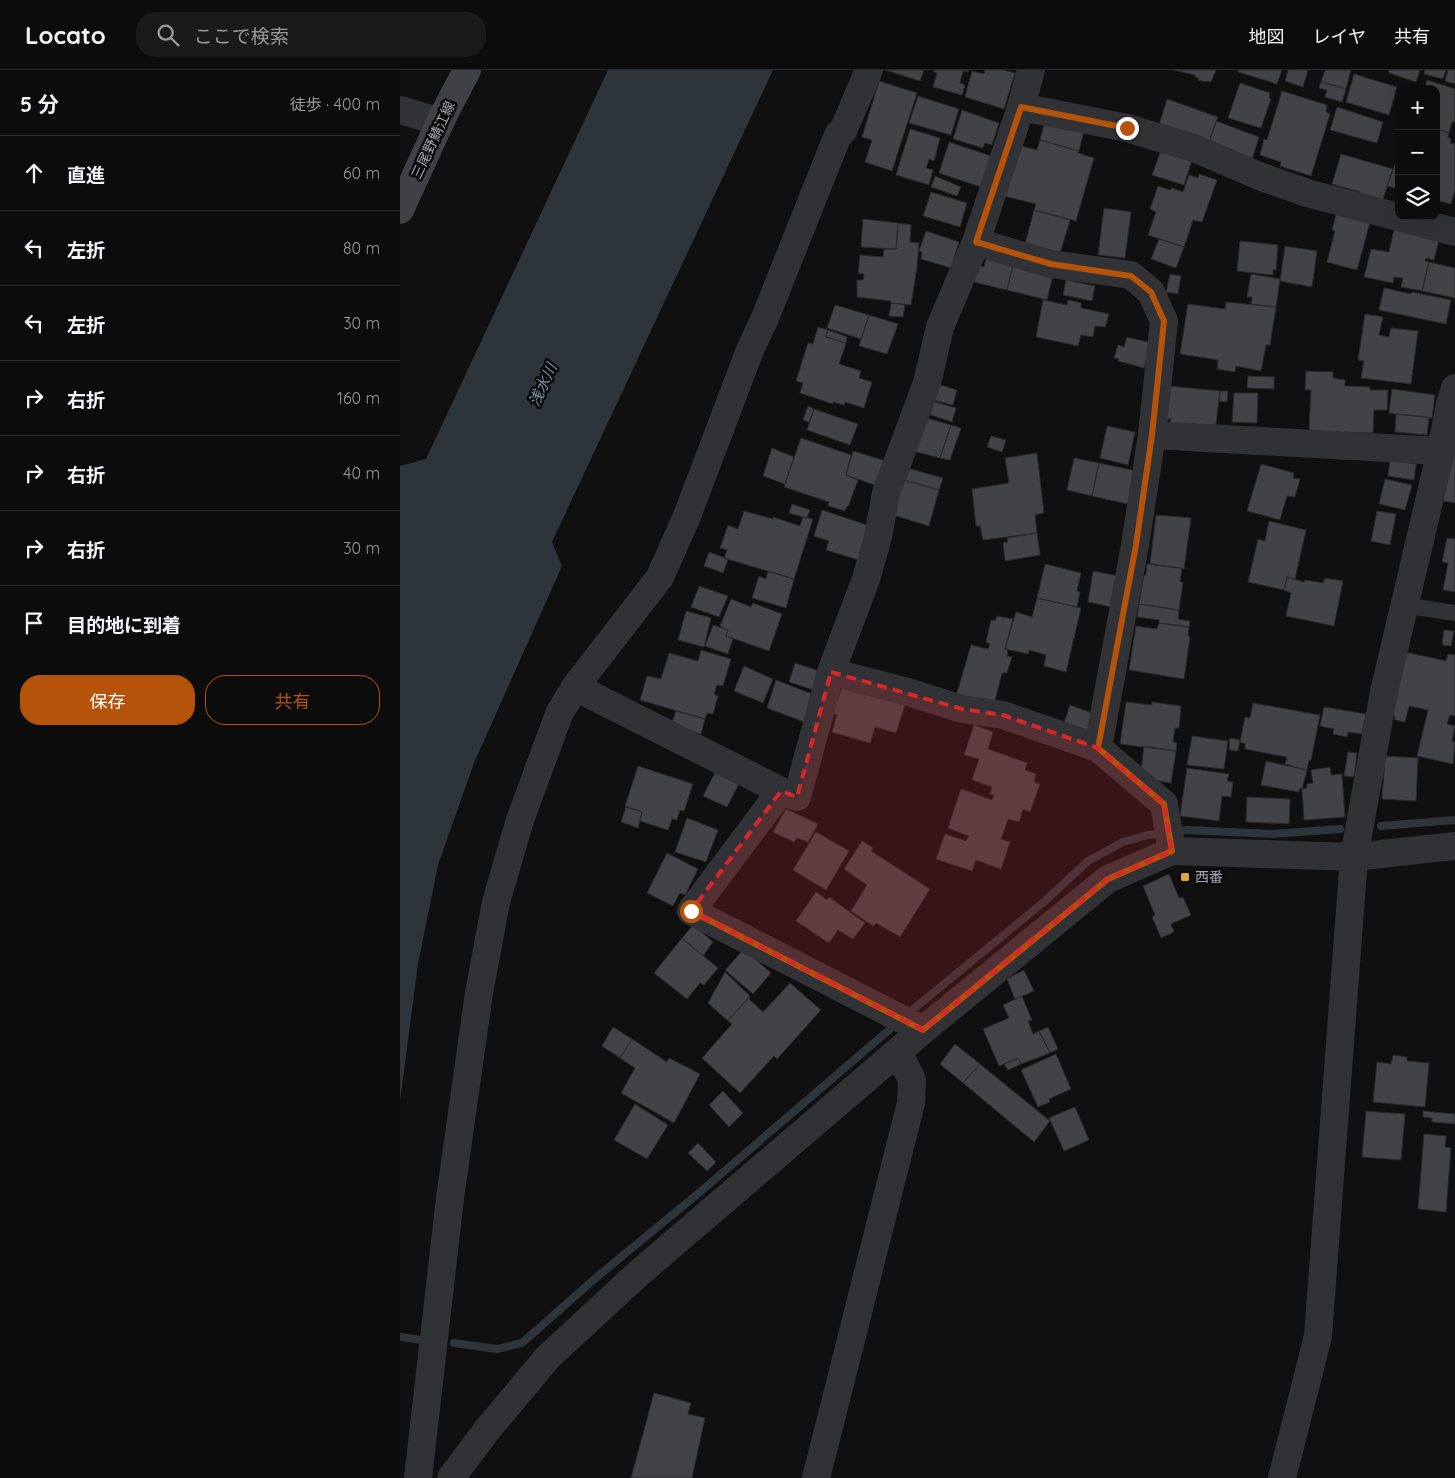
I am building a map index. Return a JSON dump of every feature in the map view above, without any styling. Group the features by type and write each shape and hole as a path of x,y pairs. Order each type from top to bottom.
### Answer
{"main road":[{"name":"三尾野鯖江線","path":"400,210 443,116 468,70"}],"street":[{"path":"418,1478 450,1198 479,993 496,902 520,820 559,714 575,687 660,577 687,516 750,350 768,310 838,135 843,131 869,70"},
{"path":"575,687 781,791 797,797 831,672 866,579 878,537 886,493 927,383 940,327 976,242 1021,107 1031,70"},
{"path":"1021,107 1127,128 1194,148 1259,176 1307,193 1455,232"},
{"path":"400,110 437,122 443,116"},
{"path":"976,242 1051,264 1131,276 1151,292 1164,321 1152,435 1136,545 1098,748"},
{"path":"1282,1478 1318,1336 1354,857 1384,692 1455,388"},
{"path":"1152,435 1440,451"},
{"path":"831,672 908,692 962,709 1003,715 1098,748 1164,804 1169,836"},
{"path":"781,791 691,911 918,1027"},
{"path":"451,1478 487,1430 548,1357 639,1273 898,1051 918,1027 1108,879 1169,836 1354,857 1455,846"},
{"path":"816,1478 911,1102 912,1080 898,1051"}],"lane":[{"path":"1404,604 1455,613"}],"highlighted area":[{"path":"831,672 962,709 1003,715 1098,748 1164,804 1172,851 1108,879 923,1030 691,911 781,791 797,797"}],"water":[{"name":"浅水川","path":"608,70 773,70 552,542 562,566 474,763 438,865 418,964 400,1101 400,466 426,459"}],"building":[{"path":"885,70 924,70 920,81"},
{"path":"934,70 969,70 968,72 963,71 960,83 965,85 962,95 933,87 937,73 933,72"},
{"path":"985,70 1003,70 1015,73 1004,109 965,97 972,71 984,74"},
{"path":"1173,70 1216,70 1211,82 1207,82 1198,80 1199,78 1195,77 1195,75"},
{"path":"1238,70 1282,70 1277,84 1238,72"},
{"path":"1288,70 1308,70 1303,87 1285,81"},
{"path":"1325,70 1351,70 1346,89 1321,82"},
{"path":"1389,70 1420,70 1416,82 1389,73"},
{"path":"1425,70 1446,70 1443,79 1424,74"},
{"path":"1448,70 1455,70 1455,84 1445,81"},
{"path":"1354,74 1395,86 1395,94 1389,115 1346,102"},
{"path":"1427,80 1455,89 1455,122 1452,122 1449,133 1440,130 1440,85 1425,85"},
{"path":"879,81 917,93 892,171 865,162 872,140 862,137"},
{"path":"1321,82 1346,89 1342,102 1325,97 1327,90 1319,88"},
{"path":"1240,83 1270,93 1269,98 1271,99 1261,128 1228,118"},
{"path":"1282,91 1327,105 1326,112 1330,114 1311,176 1280,166 1281,162 1260,155 1264,139 1267,140"},
{"path":"918,96 959,109 951,135 909,123"},
{"path":"1167,99 1218,117 1207,148 1157,132"},
{"path":"1337,107 1383,122 1377,143 1330,130"},
{"path":"962,110 999,123 992,145 985,143 983,148 953,139"},
{"path":"1046,116 1085,126 1079,151 1040,140"},
{"path":"1216,121 1259,137 1251,163 1207,148"},
{"path":"910,129 940,138 934,161 929,159 926,168 933,170 929,185 896,175"},
{"path":"1440,130 1449,133 1450,143 1455,144 1455,190 1451,204 1440,201"},
{"path":"1040,140 1079,151 1078,153 1094,158 1076,221 1034,210 1036,204 996,194 1017,145 1037,150"},
{"path":"949,142 991,156 981,187 939,173"},
{"path":"1161,150 1192,160 1184,185 1152,175"},
{"path":"1341,154 1393,169 1381,205 1358,199 1360,192 1332,184"},
{"path":"1395,163 1395,188 1387,186"},
{"path":"1199,174 1217,180 1202,222 1193,220 1184,247 1148,235 1156,212 1150,209 1158,186 1183,192 1189,175 1198,178"},
{"path":"935,176 961,187 957,196 931,187"},
{"path":"931,192 967,203 960,227 923,216"},
{"path":"1338,207 1372,215 1357,270 1327,262 1335,231 1332,230"},
{"path":"1104,208 1131,212 1125,258 1098,255"},
{"path":"1034,210 1070,220 1059,257 1024,248"},
{"path":"863,219 898,223 896,249 861,247"},
{"path":"898,223 911,225 910,242 919,243 911,305 857,297 857,280 863,280 864,274 858,273 860,255 883,257 884,249 896,249"},
{"path":"1395,225 1439,240 1434,260 1426,258 1425,261 1429,262 1422,291 1401,287 1403,278 1394,277 1393,283 1364,277 1371,249 1389,252"},
{"path":"926,231 959,242 951,268 921,259 922,252 919,251"},
{"path":"1159,239 1184,247 1176,268 1151,259"},
{"path":"1240,241 1278,245 1276,270 1273,269 1273,275 1237,271"},
{"path":"1285,246 1317,251 1312,287 1280,281"},
{"path":"986,259 1013,265 1007,290 974,282 978,265 984,267"},
{"path":"1429,262 1455,268 1455,298 1422,291"},
{"path":"1013,265 1053,275 1047,300 1007,290"},
{"path":"1170,274 1181,276 1178,294 1166,292"},
{"path":"1251,274 1280,279 1276,307 1251,304 1252,297 1247,297"},
{"path":"1066,280 1095,286 1092,301 1063,295"},
{"path":"1384,288 1451,300 1446,324 1379,310"},
{"path":"1043,300 1067,305 1068,300 1081,303 1081,308 1109,314 1105,327 1095,326 1093,337 1081,335 1078,346 1036,337"},
{"path":"1226,302 1276,307 1270,345 1266,345 1261,371 1236,366 1235,372 1217,369 1218,360 1180,354 1188,304 1225,309"},
{"path":"891,303 905,305 903,317 889,316"},
{"path":"835,305 869,315 861,339 827,328"},
{"path":"1365,314 1383,317 1379,335 1389,337 1391,328 1418,331 1411,384 1361,378 1364,361 1358,360"},
{"path":"869,315 898,324 887,354 859,346"},
{"path":"818,327 828,330 826,337 846,343 839,364 861,371 859,378 872,382 864,408 845,402 844,405 833,402 833,404 800,393 803,383 796,381 808,343 813,344"},
{"path":"828,330 847,337 846,343 826,337"},
{"path":"1127,337 1152,343 1144,368 1118,361 1119,359 1114,358 1118,345 1124,347"},
{"path":"1306,371 1333,372 1333,378 1345,380 1345,386 1370,387 1370,390 1388,390 1387,410 1374,410 1373,433 1309,432 1311,390 1305,390"},
{"path":"1248,376 1274,377 1274,389 1247,388"},
{"path":"934,383 957,390 953,405 929,399"},
{"path":"1169,386 1220,391 1215,432 1170,426 1171,419 1163,418"},
{"path":"1392,389 1435,395 1432,418 1389,413"},
{"path":"1220,391 1228,391 1227,402 1219,401"},
{"path":"1234,393 1258,393 1257,423 1232,422"},
{"path":"929,400 956,408 952,422 925,413"},
{"path":"808,406 814,409 809,422 803,420"},
{"path":"814,409 858,424 850,445 807,430"},
{"path":"1396,414 1429,417 1427,435 1395,432"},
{"path":"923,417 951,425 940,458 913,451"},
{"path":"951,425 961,428 950,460 940,458"},
{"path":"1107,426 1135,432 1128,465 1100,458"},
{"path":"991,436 1006,440 1002,452 987,447"},
{"path":"801,438 851,455 846,475 858,480 845,511 828,506 829,502 784,487"},
{"path":"1455,442 1455,503 1443,501"},
{"path":"772,448 794,457 785,484 763,476"},
{"path":"853,451 889,462 881,487 846,475"},
{"path":"1037,453 1044,513 1035,515 1037,533 983,540 980,526 976,526 972,489 1009,483 1005,458"},
{"path":"1074,458 1099,463 1092,496 1067,490"},
{"path":"1390,460 1416,464 1414,480 1388,476"},
{"path":"1099,463 1136,471 1128,504 1092,496"},
{"path":"1261,464 1294,473 1293,478 1300,479 1295,497 1287,496 1280,520 1247,511"},
{"path":"907,468 943,478 939,490 904,480"},
{"path":"1385,479 1412,485 1405,510 1379,504"},
{"path":"904,480 939,490 929,526 893,515"},
{"path":"792,504 810,510 807,518 789,513"},
{"path":"822,510 870,526 859,560 826,550 829,541 814,536"},
{"path":"744,511 773,519 773,517 800,526 803,517 813,519 794,579 724,558 727,550 720,548 728,525 738,529"},
{"path":"1377,511 1396,514 1390,545 1371,541"},
{"path":"1156,515 1191,518 1184,569 1150,564"},
{"path":"1269,521 1306,530 1295,579 1287,577 1284,590 1248,582 1258,539 1265,541"},
{"path":"1037,533 1040,555 1005,561 1003,543 1008,542 1007,538"},
{"path":"1447,538 1455,539 1455,592 1443,590 1448,563 1442,562"},
{"path":"709,552 728,559 723,573 704,566"},
{"path":"1045,564 1081,573 1077,591 1080,592 1077,607 1037,598"},
{"path":"1147,564 1182,568 1180,582 1183,582 1179,610 1139,604"},
{"path":"768,571 794,579 786,608 752,598 759,576 766,579"},
{"path":"1093,571 1123,577 1116,608 1088,602"},
{"path":"1287,577 1304,582 1305,580 1323,583 1325,578 1343,581 1334,626 1286,616 1291,593 1284,590"},
{"path":"699,586 728,596 719,617 691,607"},
{"path":"1037,598 1081,608 1066,672 1044,666 1046,655 1029,650 1028,654 1005,649 1016,612 1032,617"},
{"path":"731,599 751,607 753,603 782,614 769,651 726,636 728,630 720,626"},
{"path":"1139,604 1179,610 1178,619 1190,621 1189,627 1159,623 1159,620 1137,617"},
{"path":"686,611 711,618 704,647 678,640"},
{"path":"997,616 1013,619 1005,649 1008,649 1007,656 1012,657 1007,673 1002,673 994,705 956,696 971,645 988,649 990,644 986,642 991,620 995,621"},
{"path":"1159,623 1189,627 1188,636 1190,637 1184,679 1129,670 1136,626 1157,629"},
{"path":"713,625 728,630 726,636 733,638 728,654 705,646"},
{"path":"1444,630 1454,631 1451,646 1442,645"},
{"path":"701,650 731,659 723,686 717,685 714,694 718,696 713,714 707,713 705,719 640,700 647,676 661,679 669,653 698,661"},
{"path":"1405,652 1446,661 1448,654 1455,655 1455,716 1450,715 1447,724 1455,726 1452,741 1455,742 1453,764 1417,756 1428,710 1409,706 1405,722 1395,720 1395,716 1390,715"},
{"path":"795,663 822,672 817,691 789,682"},
{"path":"744,666 773,679 763,703 734,691"},
{"path":"776,680 817,696 807,723 767,708"},
{"path":"843,685 905,705 896,733 875,727 870,743 832,732 837,715 833,713"},
{"path":"1126,702 1152,705 1152,702 1181,706 1179,728 1175,728 1173,742 1177,743 1176,751 1120,744"},
{"path":"1253,703 1320,715 1311,760 1309,760 1307,770 1285,764 1287,757 1245,749 1245,744 1240,742 1245,717 1250,718"},
{"path":"1070,705 1100,716 1091,738 1062,729"},
{"path":"1324,707 1366,714 1362,734 1348,732 1347,737 1333,734 1334,729 1320,726"},
{"path":"676,711 705,719 701,734 671,725"},
{"path":"974,725 993,732 988,749 1027,763 1025,770 1036,774 1034,782 1040,784 1030,812 1023,809 1019,822 1008,819 1001,839 1010,842 1001,869 976,860 972,871 936,859 945,834 966,841 969,836 948,828 961,789 992,800 994,795 990,794 992,787 972,780 979,759 964,755"},
{"path":"1192,736 1228,741 1224,769 1187,765"},
{"path":"1230,738 1240,740 1238,751 1229,750"},
{"path":"1144,746 1176,751 1171,783 1147,779 1141,772"},
{"path":"1348,752 1357,753 1354,777 1344,776"},
{"path":"1385,756 1418,758 1416,801 1382,799"},
{"path":"1266,761 1307,770 1302,789 1300,788 1299,792 1261,785"},
{"path":"638,766 693,784 684,811 680,810 677,820 672,819 668,830 640,821 642,812 625,806"},
{"path":"1330,767 1331,775 1342,774 1345,817 1304,820 1302,789 1307,788 1307,784 1313,783 1311,770"},
{"path":"1187,768 1229,774 1227,781 1233,782 1231,797 1222,796 1219,821 1180,816"},
{"path":"717,769 741,780 727,807 703,796"},
{"path":"1247,797 1290,799 1289,824 1246,822"},
{"path":"626,807 642,812 638,828 621,822"},
{"path":"786,809 818,824 808,842 797,838 794,842 773,832"},
{"path":"687,818 718,830 706,862 675,852"},
{"path":"816,832 849,851 826,890 793,870"},
{"path":"862,841 873,848 871,851 930,889 900,937 876,923 873,926 851,911 867,885 844,869"},
{"path":"667,853 698,869 685,895 680,893 673,906 647,893"},
{"path":"1169,874 1179,898 1183,897 1191,915 1171,924 1174,932 1161,938 1152,917 1155,915 1143,886"},
{"path":"816,892 827,900 829,897 865,923 853,939 838,930 829,943 796,921"},
{"path":"693,925 713,942 703,956 682,938"},
{"path":"682,938 718,968 704,985 700,983 687,999 654,973"},
{"path":"744,949 771,973 753,994 725,970"},
{"path":"1024,970 1034,991 1015,999 1007,979"},
{"path":"725,972 750,996 728,1021 708,1003"},
{"path":"790,983 821,1010 777,1059 774,1056 740,1093 702,1058 732,1024 728,1021 750,996 749,999 763,1012"},
{"path":"1022,996 1032,1020 1028,1021 1033,1034 1039,1031 1050,1053 1021,1064 1018,1058 999,1066 983,1029 1009,1018 1003,1005"},
{"path":"613,1027 632,1039 620,1058 602,1046"},
{"path":"1048,1027 1058,1049 1050,1053 1039,1031"},
{"path":"632,1039 667,1062 669,1058 700,1074 674,1123 621,1093 635,1068 620,1058"},
{"path":"955,1044 980,1064 963,1083 940,1064"},
{"path":"1056,1054 1071,1089 1049,1099 1050,1102 1038,1107 1021,1070"},
{"path":"1393,1055 1407,1057 1407,1061 1429,1063 1425,1107 1373,1102 1377,1062 1391,1064"},
{"path":"1018,1058 1021,1064 1008,1070 1004,1064"},
{"path":"980,1064 1050,1121 1034,1142 963,1083"},
{"path":"723,1091 743,1113 729,1127 709,1105"},
{"path":"635,1104 668,1125 647,1159 614,1140"},
{"path":"1075,1107 1089,1140 1064,1151 1049,1118"},
{"path":"1366,1111 1405,1114 1401,1160 1362,1157"},
{"path":"1423,1111 1455,1114 1455,1124 1432,1122 1432,1118 1423,1117"},
{"path":"1424,1134 1446,1136 1445,1147 1451,1148 1446,1212 1418,1209"},
{"path":"698,1143 716,1162 707,1171 688,1153"},
{"path":"654,1393 691,1403 688,1414 705,1418 692,1478 631,1478"}],"waterway":[{"path":"1381,826 1455,820"},
{"path":"905,1016 1045,901 1088,861 1123,842 1148,835 1187,830 1273,834 1340,829"},
{"path":"454,1343 497,1349 522,1343 598,1276 700,1192 896,1024"},
{"path":"400,1337 421,1340"}],"place":[{"name":"西番","path":"1185,877"}],"route":[{"path":"691,911 923,1030 1108,879 1172,851 1164,804 1098,748 1136,545 1152,435 1164,321 1151,292 1131,276 1051,264 976,242 1021,107 1127,128"}]}
